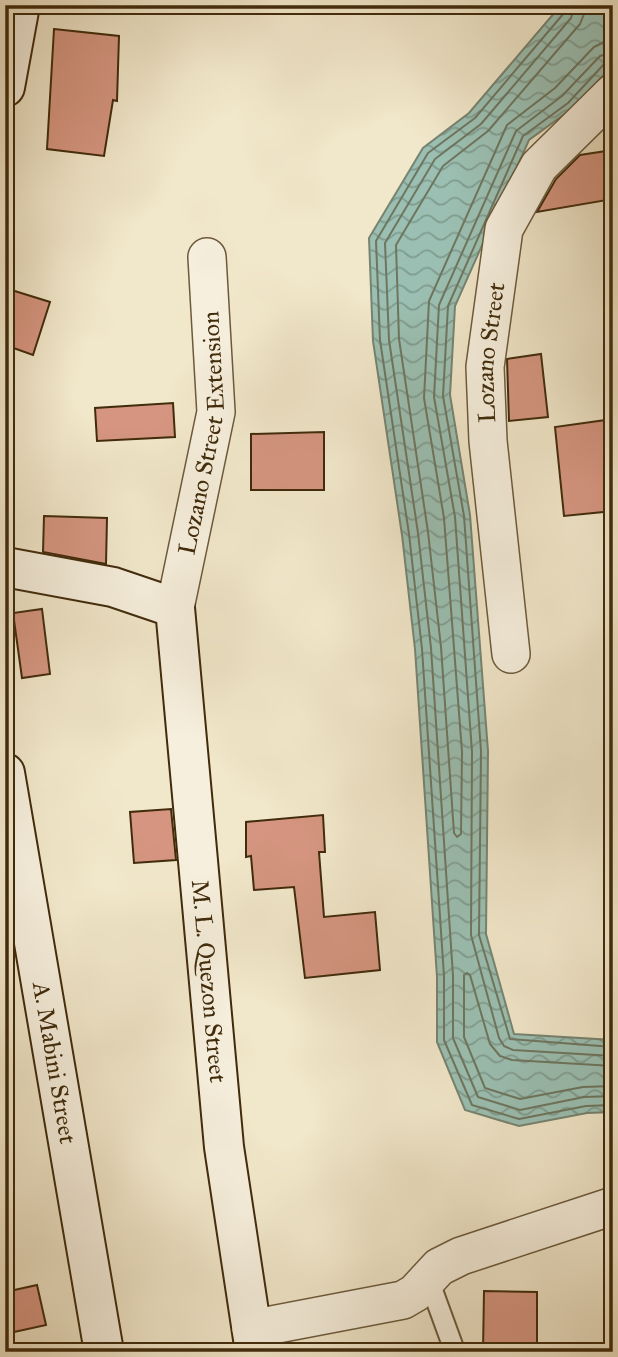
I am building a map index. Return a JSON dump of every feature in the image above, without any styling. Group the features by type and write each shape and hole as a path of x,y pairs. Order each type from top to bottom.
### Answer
{"main road":[{"path":"5,87 20,5"},
{"path":"5,567 113,587 175,608"},
{"name":"M. L. Quezon Street","path":"175,608 224,1147 253,1340"},
{"name":"A. Mabini Street","path":"5,773 104,1352"}],"street":[{"name":"Lozano Street","path":"511,654 488,441 485,367 504,229 539,166 613,93"},
{"name":"Lozano Street Extension","path":"175,608 216,412 207,257"},
{"path":"253,1340 393,1302 415,1293 439,1267 461,1256 613,1206"}],"lane":[{"path":"428,1278 455,1352"}],"water":[{"path":"561,5 613,5 613,65 573,108 529,140 455,306 450,395 470,515 488,751 486,934 514,1034 613,1040 613,1112 587,1113 519,1126 465,1110 437,1042 437,977 415,649 402,535 373,341 369,238 423,148 469,113"}],"building":[{"path":"54,29 119,36 117,101 113,100 104,156 47,149"},
{"path":"613,150 613,199 537,212 556,179 580,155"},
{"path":"5,288 50,302 33,355 5,345"},
{"path":"541,354 548,417 509,421 507,359"},
{"path":"173,403 175,437 97,441 95,408"},
{"path":"613,419 613,511 564,516 555,427"},
{"path":"324,432 324,490 251,490 251,434"},
{"path":"44,516 107,518 106,564 43,552"},
{"path":"42,609 50,674 22,678 13,613"},
{"path":"171,809 176,860 134,863 130,812"},
{"path":"323,815 325,852 319,852 324,917 375,912 380,970 305,978 294,887 254,890 251,856 246,857 246,822"},
{"path":"37,1285 46,1325 5,1334 5,1292"},
{"path":"484,1291 537,1292 537,1352 483,1352"}]}
